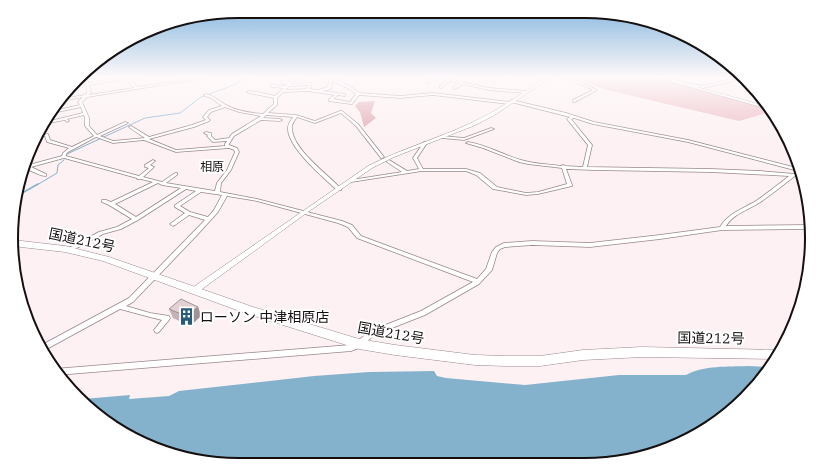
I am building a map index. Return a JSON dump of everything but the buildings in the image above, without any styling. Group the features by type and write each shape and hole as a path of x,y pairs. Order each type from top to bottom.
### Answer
{"highway":[{"name":"国道212号","path":"18,244 69,250 106,259 249,310 360,344 410,352 506,361 540,361 583,354 642,352 772,354"}],"street":[{"path":"82,99 80,102 87,118 87,126 96,136 113,142 147,138 193,126 208,120 205,118 210,111 225,106"},
{"path":"217,99 225,106 247,113 280,120"},
{"path":"229,147 227,144 233,135 263,116 276,104 275,99"},
{"path":"331,99 330,100 351,103 354,99"},
{"path":"484,99 511,102 610,127 688,141 794,169"},
{"path":"195,290 303,213 380,162 471,126 515,99"},
{"path":"736,99 762,106"},
{"path":"58,111 82,106"},
{"path":"263,116 296,116 315,122 341,112 344,113 357,125 382,157"},
{"path":"51,122 67,120 65,118 84,114"},
{"path":"296,116 291,122 290,129 294,139 309,161 339,189"},
{"path":"573,117 569,119 590,145 585,168"},
{"path":"64,157 64,154 73,148 126,123"},
{"path":"131,127 147,138 176,151 229,147 236,149 237,152 229,170 219,183 217,193"},
{"path":"442,137 464,139 492,129"},
{"path":"206,133 210,134 214,141 230,139"},
{"path":"44,135 47,135 48,141 51,143 73,148"},
{"path":"422,170 415,158 425,146 425,143"},
{"path":"468,143 489,147 518,160 563,166 585,168 732,171 792,175"},
{"path":"30,167 64,157 160,183 257,200 346,224 359,237 478,282"},
{"path":"139,178 152,167 147,166 154,161"},
{"path":"389,161 405,172"},
{"path":"351,181 422,170 473,172 478,174 495,188 526,194 538,193 570,185 563,166"},
{"path":"29,170 44,175"},
{"path":"722,228 724,224 734,215 756,203 795,173"},
{"path":"111,204 160,183 175,174"},
{"path":"69,250 96,236 119,228 185,188"},
{"path":"201,190 178,206 188,213 208,220"},
{"path":"46,346 121,307 131,300 156,276 208,220 225,195"},
{"path":"104,202 111,204 136,218"},
{"path":"172,224 188,213"},
{"path":"63,371 351,348 360,344 372,333 423,314 478,282 489,270 494,253 498,248 504,245 532,243 590,245 660,238 722,228 805,227"},
{"path":"121,307 167,318 157,330"}],"shaded area":[{"path":"646,99 731,99 763,108 766,113 739,121"},
{"path":"375,101 371,113 376,118 364,127 360,112 355,106 359,102"}],"water":[{"path":"764,367 741,394 719,413 695,429 642,451 599,458 224,458 181,451 154,441 128,429 104,413 88,399 130,395 129,399 169,396 179,391 314,376 369,372 434,371 437,376 446,378 525,385 619,375 686,375 708,368"}],"waterway":[{"path":"67,154 145,118 180,113 198,99"},
{"path":"37,185 57,173 58,165 64,160"},
{"path":"22,193 38,184"}],"place":[{"name":"ローソン 中津相原店","path":"187,317"}],"district":[{"name":"相原","path":"212,167"}]}
